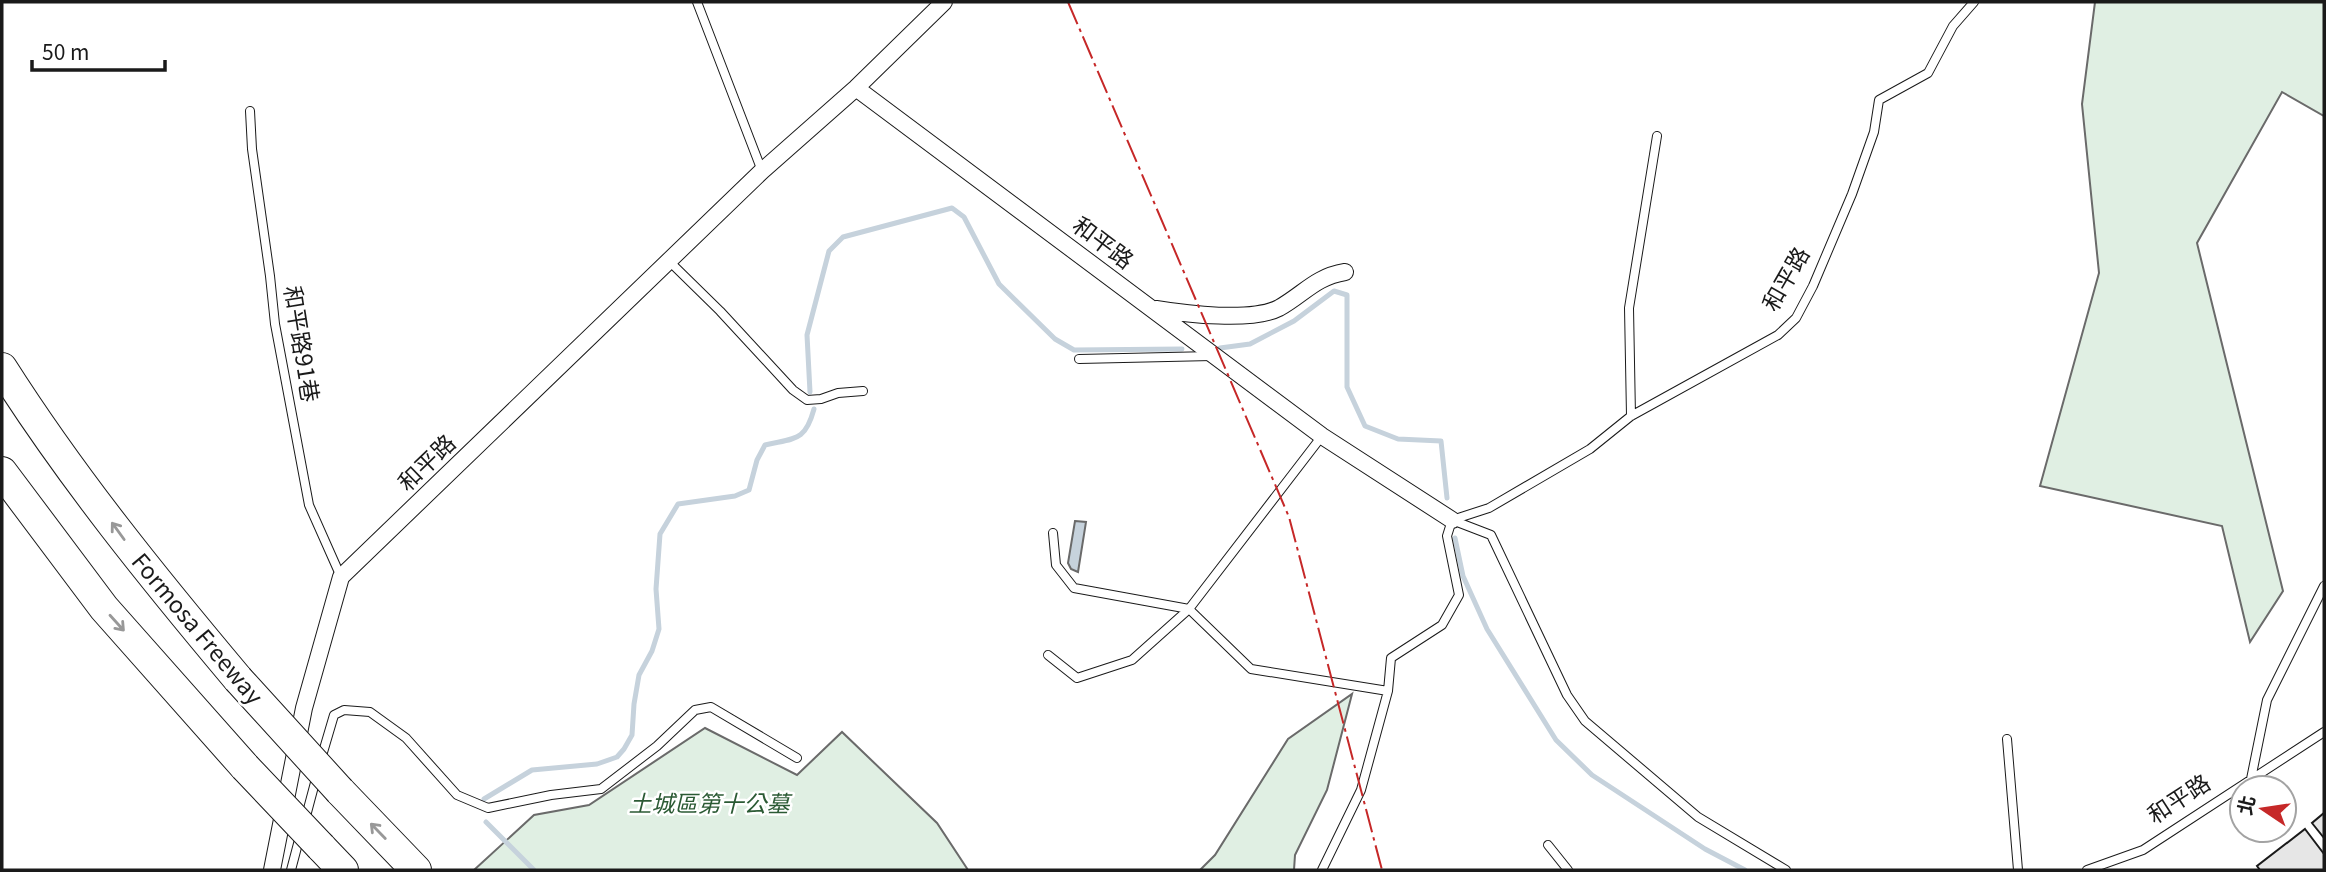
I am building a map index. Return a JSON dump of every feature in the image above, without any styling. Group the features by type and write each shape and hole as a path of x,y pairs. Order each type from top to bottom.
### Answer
{"highway":[{"name":"Formosa Freeway","path":"2,368 25,405 140,563 238,679 416,870"},
{"path":"2,472 104,608 245,767 343,870"}],"street":[{"name":"和平路","path":"341,577 762,172 856,88 944,2"},
{"name":"和平路","path":"856,88 1322,436 1452,520"},
{"path":"1153,309 1179,313 1251,314 1277,309 1328,275 1345,272"},
{"path":"272,870 304,708 341,577"}],"lane":[{"path":"696,2 762,172"},
{"name":"和平路","path":"1452,520 1500,502 1590,449 1631,416 1778,335 1796,318 1813,286 1852,194 1874,132 1880,100 1928,73 1953,26 1974,2"},
{"name":"和平路91巷","path":"250,111 252,149 275,324 309,505 341,577"},
{"path":"1631,416 1629,308 1657,136"},
{"path":"669,261 720,311 793,390 807,400 863,391"},
{"path":"1079,359 1212,356"},
{"path":"1048,655 1077,678 1132,660 1189,609 1322,436"},
{"path":"1322,870 1361,790 1388,691 1391,658 1442,625 1459,595 1447,536 1452,520"},
{"name":"和平路","path":"1452,520 1491,535 1567,695 1585,721 1698,817 1786,870"},
{"path":"1053,533 1056,565 1074,588 1189,609 1251,669 1388,691"},
{"path":"2252,774 2267,700 2324,586"},
{"path":"291,870 334,715 344,710 370,712 406,738 457,795 488,808 551,795 601,789 657,746 695,710 710,707 797,758"},
{"name":"和平路","path":"2259,774 2324,732"},
{"path":"2007,739 2018,870"},
{"name":"和平路","path":"2087,870 2143,850 2228,794"},
{"path":"1548,845 1568,870"}],"green space":[{"path":"2095,2 2324,2 2324,116 2282,92 2197,243 2283,591 2250,642 2222,526 2040,486 2099,273 2082,104"},
{"path":"1352,694 1327,790 1295,855 1294,870 1200,870 1215,855 1288,739"},
{"name":"土城區第十公墓","path":"705,728 797,775 842,732 937,823 968,870 474,870 534,815 589,805"}],"shaded area":[{"path":"1075,521 1086,522 1078,572 1071,569 1068,563"}],"building":[{"path":"2324,813 2324,838 2312,823"},
{"path":"2305,829 2324,854 2324,870 2260,870 2257,866 2286,844 2298,844 2298,834"}],"waterway":[{"path":"810,392 807,335 829,251 843,237 952,208 964,217 999,284 1055,339 1074,350 1182,349"},
{"path":"1220,348 1250,344 1294,321 1334,291 1347,295 1347,387 1365,426 1398,439 1441,441 1447,498"},
{"path":"484,799 532,770 597,764 617,757 624,749 632,735 639,675 652,651 659,629 656,589 660,534 678,504 735,496 749,490 757,460 765,445 797,437 807,428 814,409"},
{"path":"1455,538 1463,576 1487,629 1556,740 1592,775 1705,849 1745,870"},
{"path":"486,822 534,870"}],"power":[{"path":"1068,2 1289,517 1382,870"}]}
